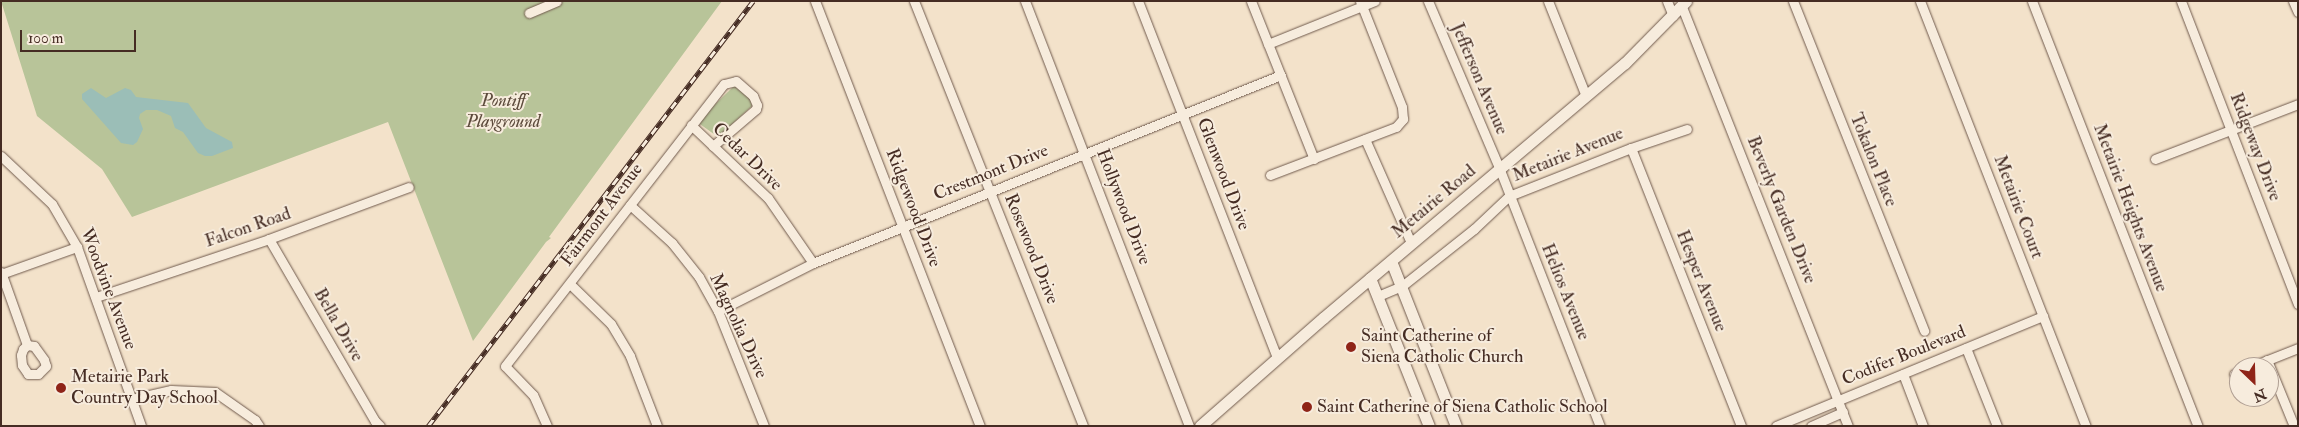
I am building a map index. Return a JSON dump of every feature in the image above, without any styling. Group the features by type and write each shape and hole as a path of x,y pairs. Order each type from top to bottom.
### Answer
{"main road":[{"name":"Metairie Road","path":"1200,426 1370,278 1500,170 1644,46 1684,4"},
{"path":"1391,261 1456,426"},
{"path":"1370,278 1429,426"}],"street":[{"path":"529,13 557,1"},
{"name":"Ridgewood Drive","path":"816,1 980,426"},
{"name":"Rosewood Drive","path":"914,1 1083,426"},
{"name":"Hollywood Drive","path":"1025,1 1189,426"},
{"name":"Glenwood Drive","path":"1138,1 1277,358"},
{"path":"1251,1 1314,159"},
{"path":"1268,44 1361,4 1374,1"},
{"name":"Jefferson Avenue","path":"1428,1 1500,170"},
{"path":"1548,1 1586,96"},
{"path":"1667,1 1673,16"},
{"name":"Tokalon Place","path":"1793,1 1924,331"},
{"name":"Metairie Court","path":"1920,1 2086,426"},
{"name":"Metairie Heights Avenue","path":"2032,1 2198,426"},
{"name":"Ridgeway Drive","path":"2181,1 2298,304"},
{"path":"2293,1 2298,12"},
{"path":"1270,175 1396,127 1403,119 1402,107 1361,4"},
{"name":"Beverly Garden Drive","path":"1684,4 1848,426"},
{"name":"Crestmont Drive","path":"718,311 813,262 1281,75"},
{"name":"Fairmont Avenue","path":"547,426 533,395 506,366 724,84 736,81 753,96 757,105 756,109 713,146"},
{"path":"2155,159 2232,131 2298,104"},
{"name":"Cedar Drive","path":"691,125 768,198 813,262"},
{"name":"Metairie Avenue","path":"1378,296 1402,286 1474,229 1509,196 1687,128"},
{"path":"1365,139 1411,243"},
{"name":"Hesper Avenue","path":"1631,148 1741,426"},
{"name":"Woodvine Avenue","path":"1,156 52,204 77,247 141,426"},
{"name":"Helios Avenue","path":"1500,170 1600,426"},
{"name":"Falcon Road","path":"96,297 269,239 409,187"},
{"name":"Magnolia Drive","path":"630,204 682,254 699,277 718,311 764,426"},
{"name":"Bella Drive","path":"269,239 375,421 380,426"},
{"path":"28,346 1,274 77,247"},
{"path":"570,284 611,324 630,356 658,426"},
{"name":"Codifer Boulevard","path":"1776,426 2043,316"},
{"path":"1966,348 1996,426"},
{"path":"2276,357 2298,348"},
{"path":"1903,374 1923,426"},
{"path":"2279,388 2294,426"},
{"path":"132,398 171,390 215,392 255,420 259,426"},
{"name":"Codifer Boulevard","path":"1811,426 1843,412"}],"green space":[{"name":"Pontiff Playground","path":"1,1 722,1 549,237 551,238 546,242 473,341 388,122 132,217 102,169 37,116"},
{"path":"734,86 751,99 752,106 718,137 697,122"}],"water":[{"path":"91,88 106,98 125,88 131,90 136,97 188,103 206,128 232,142 233,148 212,156 198,153 183,132 175,128 171,116 157,110 146,110 140,114 139,118 143,129 137,142 133,145 121,143 82,99 82,94"}],"railway":[{"path":"428,426 753,1"}],"place":[{"name":"Saint Catherine of Siena Catholic Church","path":"1351,347"},
{"name":"Metairie Park Country Day School","path":"61,388"},
{"name":"Saint Catherine of Siena Catholic School","path":"1307,407"}]}
